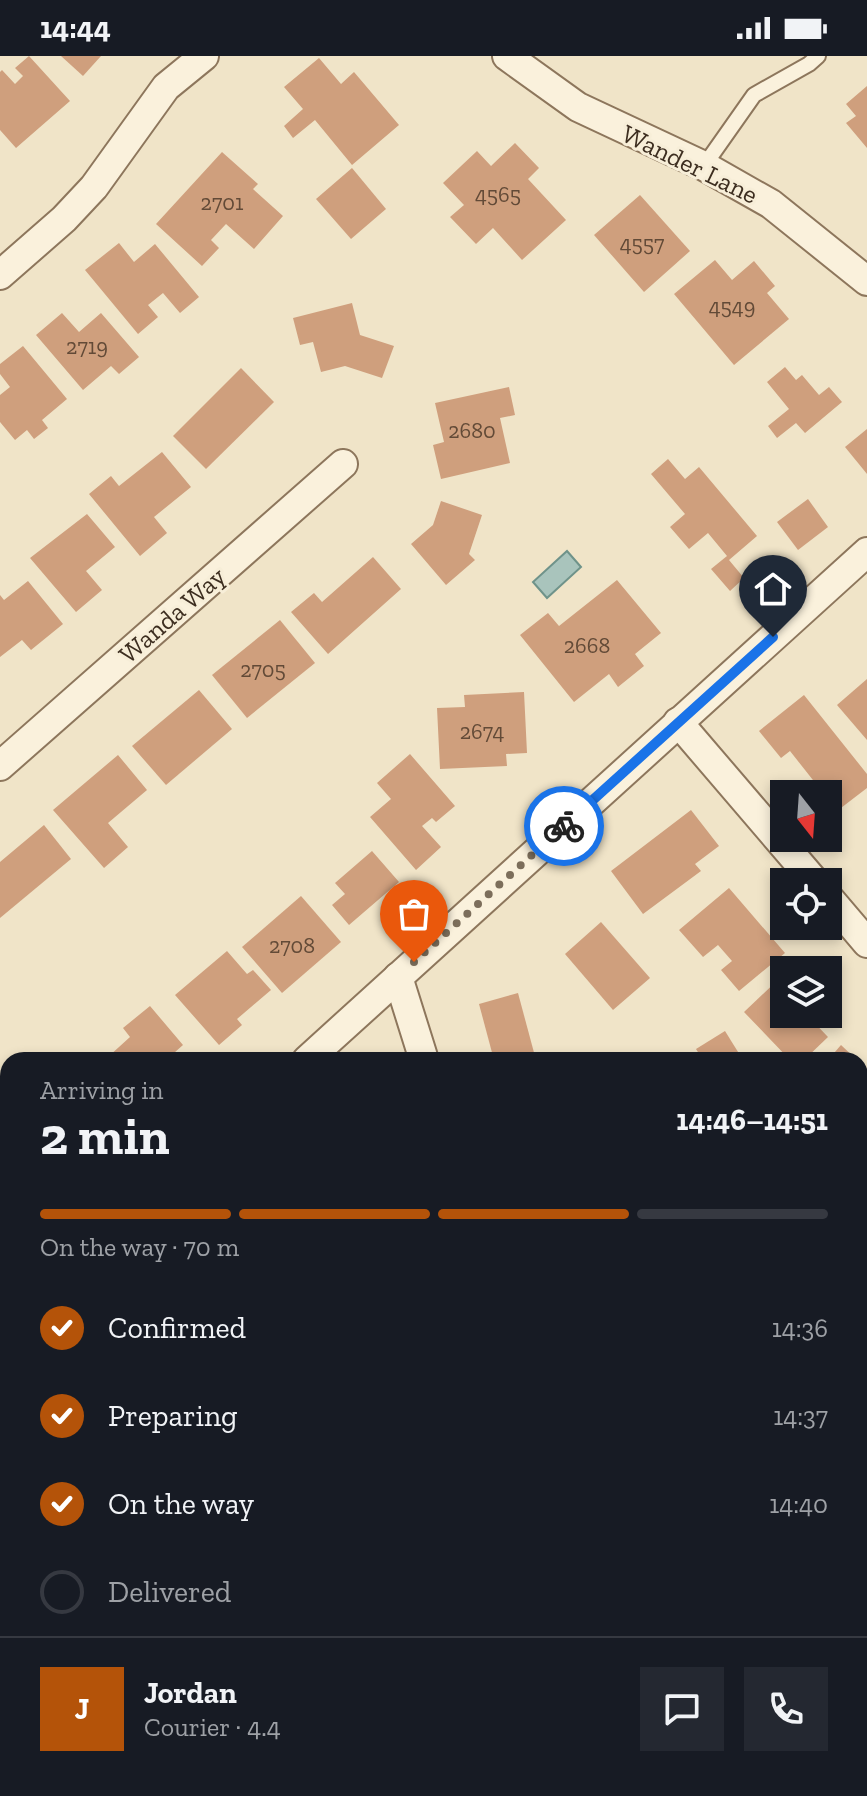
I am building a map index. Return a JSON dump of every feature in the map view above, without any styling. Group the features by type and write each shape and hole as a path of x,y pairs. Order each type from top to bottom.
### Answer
{"street":[{"path":"0,275 84,198 166,87 204,56"},
{"name":"Wander Lane","path":"507,56 578,107 704,166 771,204 867,281"},
{"name":"Wanda Way","path":"0,766 343,464"},
{"path":"316,1052 867,552"},
{"path":"678,722 803,868"},
{"path":"842,914 867,943"},
{"path":"398,977 421,1052"}],"lane":[{"path":"704,166 754,95 818,56"}],"water":[{"path":"567,551 581,567 547,598 533,582"}],"building":[{"path":"29,56 70,101 16,148 0,130 0,72 2,70 15,84 23,76 15,68"},
{"path":"61,56 101,56 83,76"},
{"path":"319,58 341,84 354,72 399,125 352,165 315,120 293,138 284,126 303,109 284,87"},
{"path":"867,86 867,148 846,123 856,116 846,104"},
{"path":"515,143 539,168 528,179 566,220 522,260 493,228 476,244 450,217 464,205 443,183 477,151 491,166"},
{"path":"222,152 258,184 253,189 283,216 254,249 226,224 211,240 219,248 202,266 156,224"},
{"path":"352,168 386,209 351,239 316,199"},
{"path":"640,195 690,251 644,292 594,235"},
{"path":"119,243 134,262 155,244 199,297 180,313 163,293 148,305 158,317 138,334 85,270"},
{"path":"715,260 732,280 754,261 775,286 767,293 789,319 734,365 674,294"},
{"path":"352,303 360,335 394,346 382,378 345,366 321,372 313,342 300,345 293,318"},
{"path":"62,313 79,332 101,313 139,357 119,374 111,366 83,390 36,335"},
{"path":"23,346 67,399 42,420 48,428 34,439 27,430 15,440 0,422 0,395 10,387 0,374 0,364"},
{"path":"785,367 796,380 802,375 819,395 829,387 842,402 805,433 796,423 777,438 768,426 789,409 767,382"},
{"path":"241,368 274,402 206,469 173,436"},
{"path":"509,387 515,415 500,418 510,463 441,479 433,445 444,442 435,403"},
{"path":"867,429 867,474 845,447"},
{"path":"162,452 191,487 154,517 167,533 140,556 89,494 111,476 119,486"},
{"path":"668,459 685,479 699,467 757,536 729,560 744,578 730,591 711,569 727,556 708,533 689,549 670,527 685,514 651,474"},
{"path":"808,499 828,527 798,550 777,522"},
{"path":"441,501 482,515 469,554 475,560 446,585 411,544 433,525"},
{"path":"87,514 115,547 86,571 102,590 76,612 30,558"},
{"path":"373,557 401,589 328,654 291,612 314,593 322,602"},
{"path":"617,580 661,633 635,654 644,666 618,687 609,674 574,702 520,635 548,613 559,626"},
{"path":"28,581 63,624 31,650 22,640 0,657 0,595 4,600"},
{"path":"280,620 315,663 247,718 212,675"},
{"path":"867,679 867,740 837,705"},
{"path":"199,690 232,729 166,785 132,746"},
{"path":"524,692 527,753 506,754 507,766 440,769 437,708 465,707 464,695"},
{"path":"804,695 867,774 867,788 842,807 842,780 813,780 790,751 781,758 759,731"},
{"path":"410,754 455,806 436,822 432,818 422,826 441,847 416,870 370,817 391,799 377,783"},
{"path":"118,755 147,790 108,823 128,847 104,868 53,810"},
{"path":"691,810 719,846 695,864 701,871 643,914 611,871"},
{"path":"44,825 71,859 0,918 0,862"},
{"path":"372,851 399,882 349,925 332,905 345,894 335,883"},
{"path":"729,888 770,936 770,940 774,940 785,953 770,956 770,965 739,991 721,970 732,961 718,945 703,957 679,930"},
{"path":"301,896 341,942 282,993 242,947"},
{"path":"601,922 650,978 613,1010 565,954"},
{"path":"227,951 247,974 253,970 271,990 237,1019 242,1025 219,1045 175,995"},
{"path":"770,987 770,1028 819,1028 828,1037 812,1052 782,1052 744,1012"},
{"path":"518,993 534,1052 492,1052 479,1004"},
{"path":"150,1006 183,1045 175,1052 114,1052 130,1037 123,1028"},
{"path":"725,1031 738,1052 698,1052 696,1049"},
{"path":"841,1045 848,1052 835,1052"}],"way so far":[{"path":"414,962 564,826"}],"route":[{"path":"564,826 773,637"}]}
